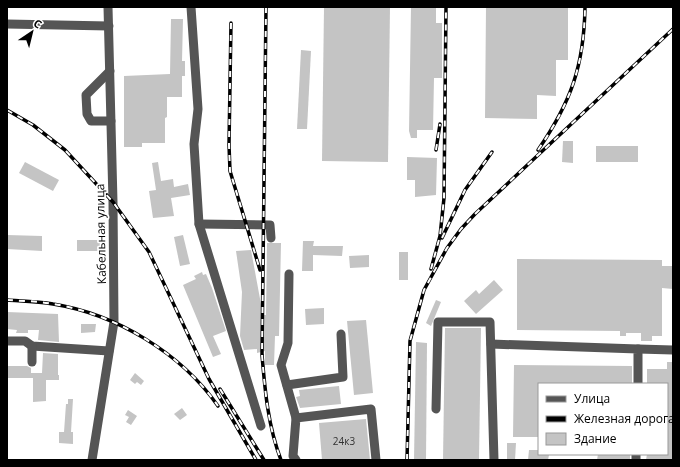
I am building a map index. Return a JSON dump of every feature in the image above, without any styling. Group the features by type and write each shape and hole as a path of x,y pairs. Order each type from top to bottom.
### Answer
{"street":[{"name":"Кабельная улица","path":"92,460 114,322 108,7"},
{"path":"191,7 198,109 194,144 199,224 261,426"},
{"path":"7,24 108,26"},
{"path":"110,71 86,95 87,114 91,121 111,121"},
{"path":"199,224 270,225 271,238"},
{"path":"290,274 288,343 281,365 296,418 293,456 296,460"},
{"path":"436,409 438,322 490,322 494,460"},
{"path":"287,385 343,377 341,334"},
{"path":"7,341 26,341 32,346 109,351"},
{"path":"491,344 673,350"},
{"path":"32,346 32,362"},
{"path":"638,349 638,383"},
{"path":"296,418 371,410 376,460"}],"building":[{"path":"324,7 390,7 388,162 322,161"},
{"path":"411,7 436,7 436,23 442,23 442,78 434,78 433,130 417,130 417,138 411,138 409,131"},
{"path":"486,7 568,7 568,60 556,60 556,96 537,95 537,119 485,118"},
{"path":"171,19 183,19 182,61 185,61 185,76 182,76 182,97 167,97 165,143 142,143 142,147 124,147 124,76 170,74"},
{"path":"301,50 311,51 307,129 297,129"},
{"path":"563,141 573,141 573,163 562,162"},
{"path":"596,146 638,146 638,162 596,162"},
{"path":"407,157 437,158 436,195 415,197 415,180 407,180"},
{"path":"25,162 59,180 53,191 19,173"},
{"path":"158,162 161,181 173,179 174,187 188,184 190,195 171,198 174,216 153,218 149,191 156,190 152,163"},
{"path":"7,235 42,236 42,251 7,249"},
{"path":"183,235 190,264 180,266 174,237"},
{"path":"77,240 101,240 100,251 77,251"},
{"path":"303,241 314,241 313,246 343,246 342,256 313,255 313,271 302,271"},
{"path":"267,243 281,243 279,336 275,336 274,365 265,365 265,351 257,353 257,349 244,350 240,336 242,292 236,251 251,250 263,315 266,315"},
{"path":"399,252 408,252 408,280 399,280"},
{"path":"369,255 369,267 350,268 349,256"},
{"path":"517,259 662,260 662,266 673,266 673,289 662,288 662,336 652,336 652,341 641,341 641,333 626,333 626,336 620,336 620,331 517,330"},
{"path":"202,272 203,275 206,274 212,288 226,331 213,336 221,354 213,357 183,285 196,279 194,276"},
{"path":"494,280 503,290 476,314 464,301 476,290 479,294"},
{"path":"436,300 441,302 431,326 426,323"},
{"path":"324,308 324,324 306,325 305,309"},
{"path":"7,312 58,314 59,342 38,340 39,330 28,330 28,333 16,333 17,330 7,329"},
{"path":"366,320 373,393 354,395 347,321"},
{"path":"81,324 96,324 95,332 81,333"},
{"path":"445,328 481,328 479,460 443,460"},
{"path":"416,342 427,343 426,460 414,460"},
{"path":"43,353 58,354 59,380 46,380 46,401 33,402 33,378 7,378 7,366 27,366 31,368 31,373 42,373"},
{"path":"667,362 673,362 673,460 646,460 647,455 668,455 668,383 647,383 647,369 667,369"},
{"path":"514,365 632,366 632,383 538,383 538,437 513,437"},
{"path":"135,373 144,381 141,385 137,382 135,384 130,380"},
{"path":"339,386 341,404 300,408 296,397 300,396 299,390"},
{"path":"68,399 73,399 71,432 73,432 73,444 59,443 59,432 64,432 66,404 68,404"},
{"path":"182,408 187,415 180,420 174,414"},
{"path":"128,410 137,416 131,425 126,422 129,417 125,415"},
{"path":"366,419 370,460 322,460 319,423"},
{"path":"507,443 516,443 515,460 507,460"},
{"path":"529,450 538,450 538,455 549,455 548,460 528,460"},
{"path":"598,455 630,455 630,460 597,460"}],"railway":[{"path":"266,7 262,355 270,421 281,460"},
{"path":"431,269 440,236 444,198 446,7"},
{"path":"538,150 559,116 574,83 582,47 585,7"},
{"path":"231,23 230,171 260,270"},
{"path":"407,460 410,341 424,290 447,248 461,229 475,214 673,29"},
{"path":"7,110 33,125 65,150 113,202 149,252 209,379 256,460"},
{"path":"436,150 440,124"},
{"path":"442,238 465,190 492,152"},
{"path":"7,300 42,302 77,309 123,327 166,353 203,387 218,406"},
{"path":"220,389 264,460"}]}
